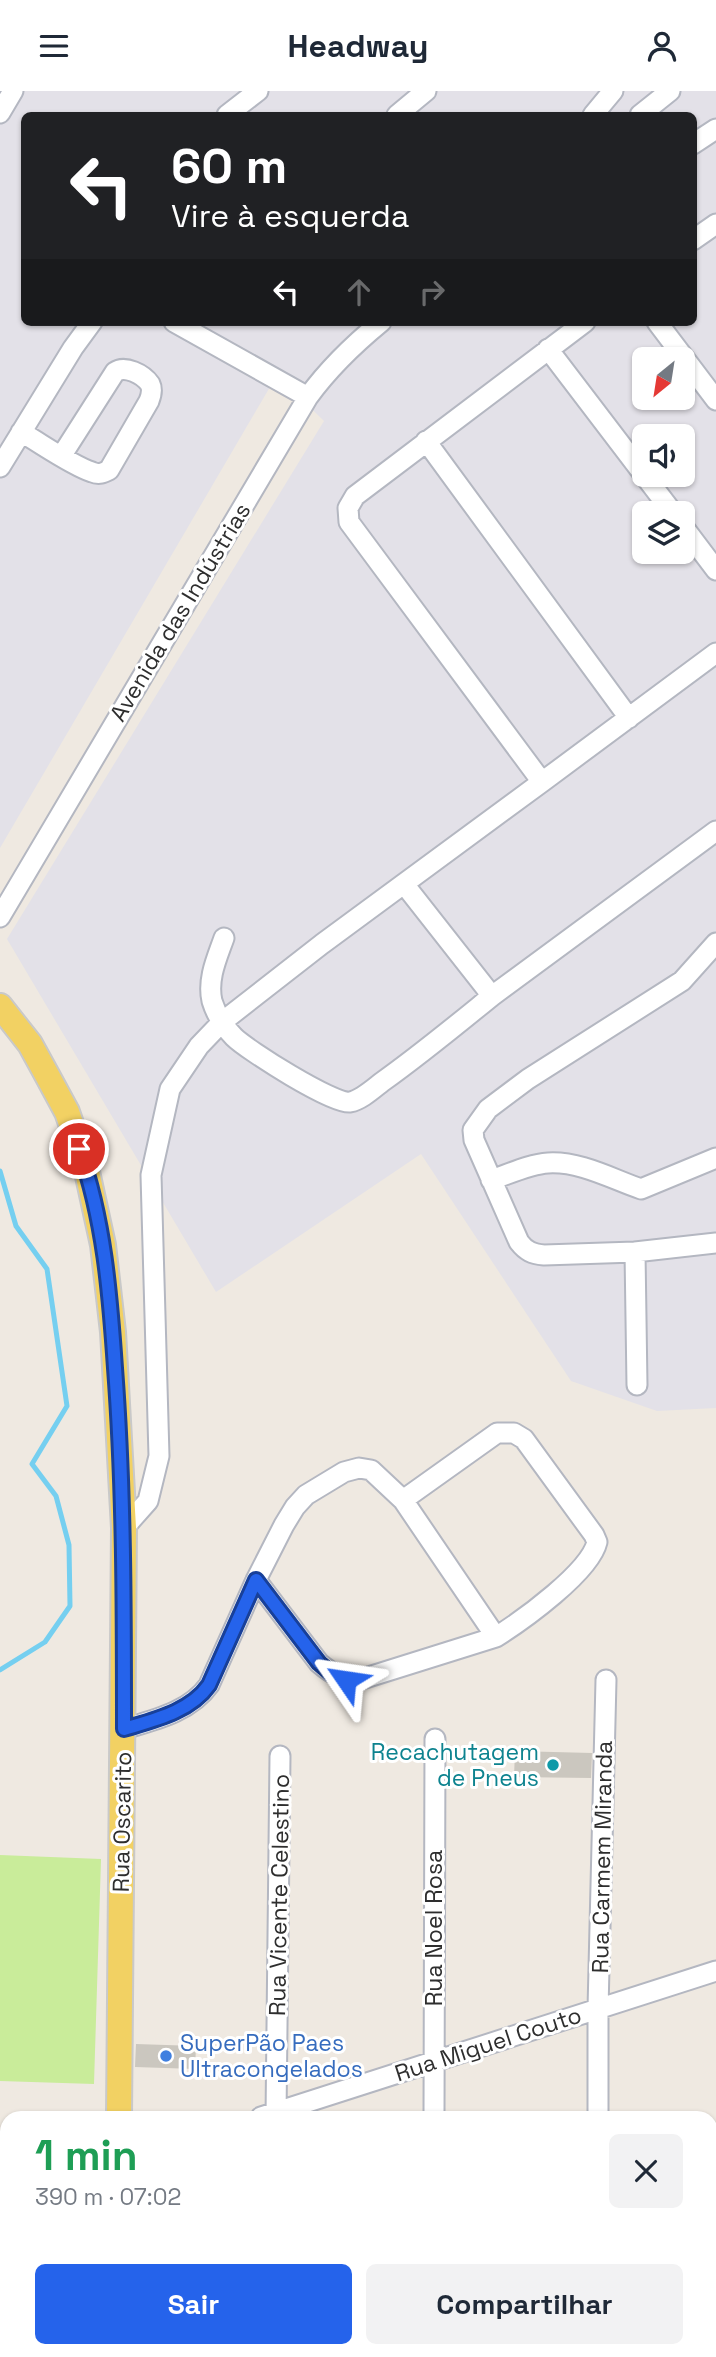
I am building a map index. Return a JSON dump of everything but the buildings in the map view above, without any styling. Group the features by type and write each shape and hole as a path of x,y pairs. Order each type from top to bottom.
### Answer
{"main road":[{"name":"Rua Oscarito","path":"0,1006 30,1044 66,1112 86,1167 103,1245 111,1320 124,1528 119,2111"}],"street":[{"path":"0,113 13,91"},
{"path":"231,112 258,91"},
{"path":"401,112 426,91"},
{"path":"595,112 612,91"},
{"path":"644,112 670,91"},
{"path":"697,141 716,129"},
{"path":"697,237 716,224"},
{"path":"0,467 89,326"},
{"path":"181,326 308,397"},
{"name":"Avenida das Indústrias","path":"0,918 308,397 323,376 376,326"},
{"path":"542,782 349,522 348,507 355,496 580,326"},
{"path":"660,326 716,400"},
{"path":"548,349 664,501"},
{"path":"21,432 92,472 101,474 109,470 149,401 152,391 149,383 127,369 120,368 115,372 62,455"},
{"path":"426,441 629,718"},
{"path":"695,543 716,570"},
{"path":"124,1528 148,1501 159,1455 152,1175 170,1089 182,1067 222,1022 716,653"},
{"path":"224,938 210,987 222,1022 242,1045 321,1093 349,1103 362,1097 415,1059 492,996 716,831"},
{"path":"404,884 492,996"},
{"path":"716,943 698,965 673,988 579,1045 488,1109 475,1125 473,1135 519,1242 529,1252 544,1255 635,1252 716,1243"},
{"path":"491,1179 547,1163 580,1165 641,1189 716,1158"},
{"path":"635,1252 636,1385"},
{"path":"256,1580 319,1663 332,1674 346,1680 362,1679 496,1637 566,1584 589,1561 597,1542 524,1439 514,1433 497,1433 403,1500"},
{"path":"124,1729 157,1719 191,1704 201,1696 209,1685 256,1580 295,1507 306,1495 344,1472 359,1468 371,1470 403,1500 496,1637"},
{"name":"Rua Carmem Miranda","path":"598,2111 606,1680"},
{"name":"Rua Noel Rosa","path":"434,2111 435,1739"},
{"name":"Rua Vicente Celestino","path":"271,2111 280,1756"},
{"name":"Rua Miguel Couto","path":"286,2111 716,1971"}],"shaded area":[{"path":"0,91 716,91 716,1408 657,1411 571,1381 421,1154 216,1292 7,939 324,421 277,375 0,848"}],"green space":[{"path":"0,1855 101,1859 94,2084 0,2081"}],"waterway":[{"path":"0,1171 16,1226 47,1269 67,1406 32,1464 56,1496 69,1545 70,1606 45,1642 0,1670"}],"place":[{"name":"Recachutagem de Pneus","path":"553,1765"},
{"name":"SuperPão Paes Ultracongelados","path":"166,2056"}],"route":[{"path":"79,1149 86,1167 103,1245 113,1332 124,1528 124,1729 157,1719 191,1704 201,1696 209,1685 256,1580 319,1663 332,1674 346,1680"}]}
